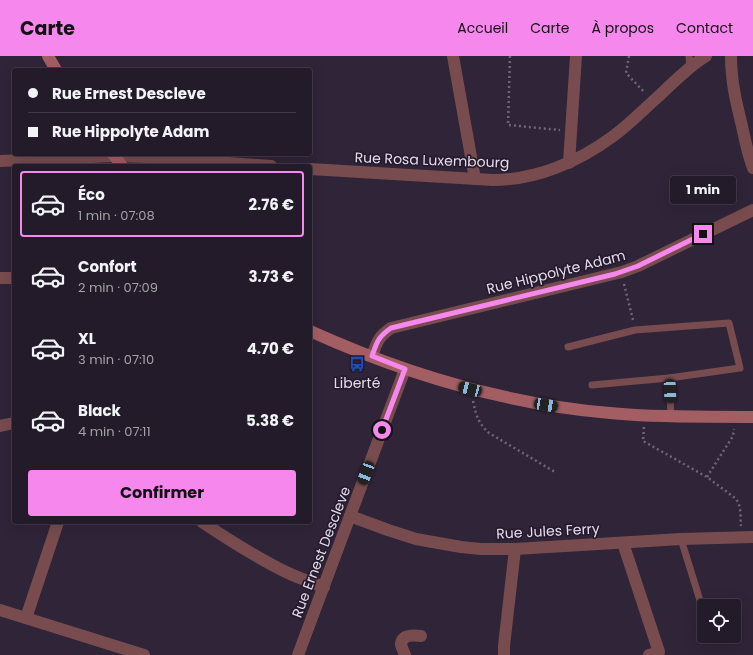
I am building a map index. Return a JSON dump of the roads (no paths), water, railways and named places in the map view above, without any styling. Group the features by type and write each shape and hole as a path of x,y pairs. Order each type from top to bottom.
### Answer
{"main road":[{"path":"48,56 55,68"},
{"path":"114,156 120,164"},
{"path":"312,334 405,369 470,389 561,408 645,415 753,417"}],"street":[{"path":"453,56 475,179"},
{"path":"570,163 576,56"},
{"name":"Rue Rosa Luxembourg","path":"312,169 500,180 522,177 555,169 570,163 612,137 653,101 689,62 706,56"},
{"path":"731,56 731,76 753,168"},
{"path":"0,161 94,156"},
{"path":"130,156 243,164"},
{"name":"Rue Hippolyte Adam","path":"372,356 378,339 386,332 397,326 622,272 638,266 753,210"},
{"path":"0,278 12,278"},
{"name":"Rue Ernest Descleve","path":"298,655 405,369"},
{"path":"0,426 12,423"},
{"name":"Rue Jules Ferry","path":"350,516 426,542 471,549 515,549 680,539 747,537"},
{"path":"26,618 57,524"},
{"path":"205,524 268,563 287,573 324,587"},
{"path":"623,543 659,652 649,655"},
{"path":"504,655 515,549"},
{"path":"0,610 144,655"},
{"path":"405,655 401,645 403,639 410,635 421,636"}],"lane":[{"path":"568,347 635,330 729,323 740,368 669,378 592,385"},
{"path":"669,378 670,416"},
{"path":"680,539 700,599"}],"place":[{"name":"Liberté","path":"357,364"}]}
